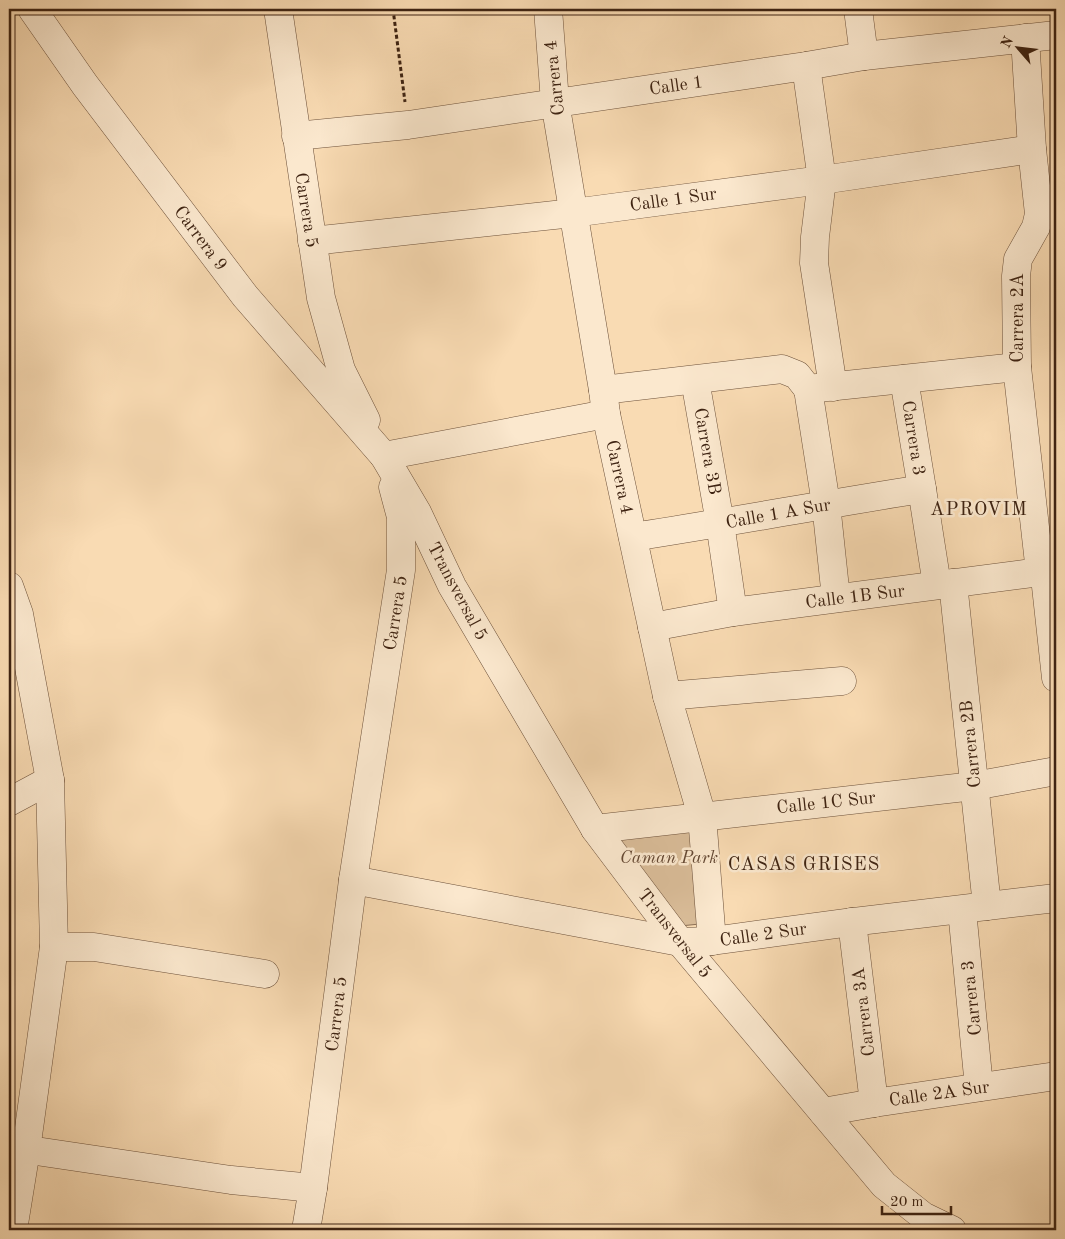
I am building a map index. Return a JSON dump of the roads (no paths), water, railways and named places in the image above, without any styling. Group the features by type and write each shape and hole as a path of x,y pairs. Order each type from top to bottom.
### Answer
{"street":[{"name":"Carrera 9","path":"32,9 85,85 245,296 384,456"},
{"name":"Carrera 5","path":"278,9 320,298 341,370 384,456 402,517 402,570 353,880 306,1230"},
{"name":"Carrera 4","path":"548,9 555,102 605,402 666,696 702,816 712,941"},
{"path":"858,9 864,56"},
{"name":"Calle 1","path":"296,136 408,125 864,56 1056,35"},
{"name":"Carrera 2A","path":"1025,38 1032,149 1039,214 1036,227 1018,259 1016,276 1017,367 1047,569 1056,678"},
{"path":"806,66 822,180 814,263 826,504 836,598"},
{"name":"Calle 1 Sur","path":"312,241 573,213 822,180 1032,149"},
{"path":"384,456 695,380 782,369 820,388 1017,367"},
{"name":"Carrera 3","path":"904,379 922,489 945,584"},
{"name":"Carrera 3B","path":"695,380 720,523 733,612"},
{"name":"Transversal 5","path":"384,456 417,512 452,586 595,829 680,942 884,1185 923,1216 952,1230"},
{"name":"Calle 1 A Sur","path":"633,537 922,489"},
{"name":"Calle 1B Sur","path":"652,627 733,612 1047,569"},
{"name":"Carrera 2B","path":"945,584 974,786 974,908"},
{"path":"9,586 19,614 50,780 54,947 18,1149 13,1230"},
{"path":"666,696 842,681"},
{"name":"Calle 1C Sur","path":"595,829 974,786 1056,771"},
{"path":"9,802 50,780"},
{"name":"Calle 2 Sur","path":"353,880 680,942 712,941 1056,898"},
{"name":"Carrera 3","path":"974,908 979,1087"},
{"name":"Carrera 3A","path":"852,922 874,1103"},
{"path":"54,947 94,947 265,974"},
{"name":"Calle 2A Sur","path":"823,1112 1056,1076"},
{"path":"18,1149 231,1180 313,1188"}],"district":[{"name":"APROVIM","path":"979,508"},
{"name":"CASAS GRISES","path":"804,863"}],"park label":[{"name":"Caman Park","path":"669,857"}]}
